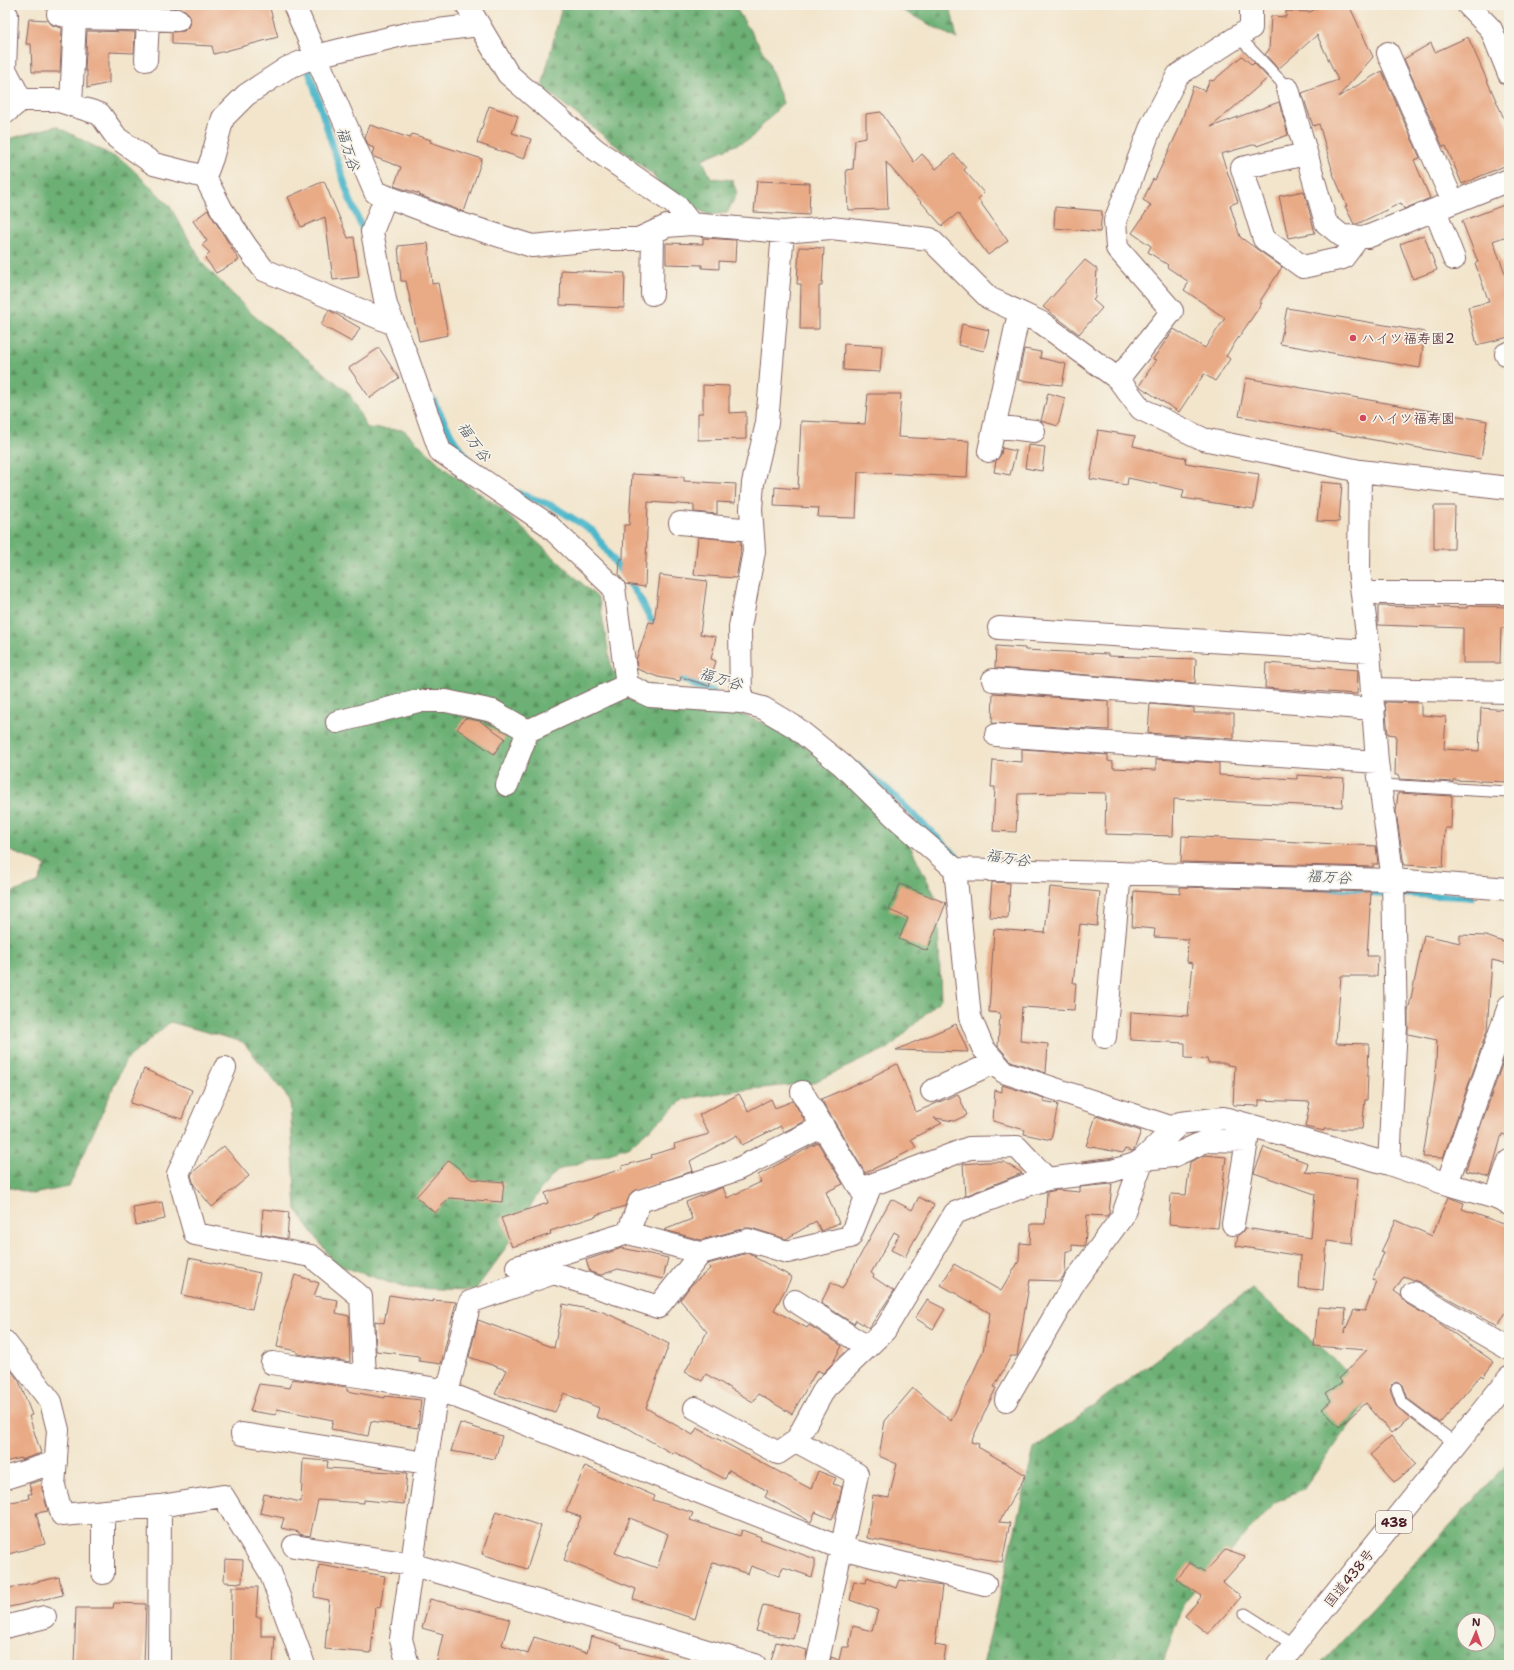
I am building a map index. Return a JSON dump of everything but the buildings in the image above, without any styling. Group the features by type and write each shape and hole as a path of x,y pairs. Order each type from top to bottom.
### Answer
{"main road":[{"path":"294,5 375,192 452,221 532,246 607,239 638,239 667,226 690,224 783,232 831,228 930,239 989,298 1042,324 1118,379 1141,409 1204,439 1360,471 1509,488"},
{"path":"467,5 508,74 596,150 677,206 690,224"},
{"path":"1118,379 1172,311 1117,248 1115,221 1152,124 1178,75 1251,28 1251,5"},
{"path":"1468,5 1491,28 1509,74"},
{"path":"7,15 5,69 13,106 56,100 100,114 117,138 154,164 205,177"},
{"path":"71,105 66,16 178,20"},
{"path":"146,60 148,20"},
{"path":"394,324 264,270 222,210 205,177 223,118 246,95 288,68 316,56 406,34 479,25"},
{"path":"1388,53 1444,206 1454,259"},
{"path":"1288,90 1326,223 1342,236 1367,237 1509,180"},
{"path":"1306,154 1242,168 1264,239 1303,267 1343,258 1360,237"},
{"path":"386,196 372,232 386,305 440,451 547,524 614,588 627,685"},
{"path":"741,702 740,626 754,551 751,509 754,483 767,423 783,232"},
{"path":"652,294 653,233"},
{"path":"989,451 1020,313"},
{"path":"995,426 1034,431"},
{"path":"1360,471 1359,570 1369,651 1378,762 1393,880 1396,1025 1389,1164"},
{"path":"680,523 752,530"},
{"path":"1363,593 1509,593"},
{"path":"999,628 1369,651"},
{"path":"993,680 1373,699 1509,692"},
{"path":"627,685 650,696 741,702 762,708 795,727 842,765 894,816 955,869 1393,880 1509,889"},
{"path":"506,785 528,731 627,685"},
{"path":"337,722 418,701 446,701 493,711 528,731"},
{"path":"996,735 1378,762"},
{"path":"955,869 970,1016 983,1048 1004,1072 1173,1128"},
{"path":"1105,1037 1120,873"},
{"path":"1447,1184 1509,1006"},
{"path":"932,1091 996,1062"},
{"path":"225,1068 178,1174 195,1234 311,1256 361,1297 365,1377"},
{"path":"802,1092 866,1198"},
{"path":"695,1408 778,1453 796,1441 825,1388 885,1330 955,1213 1024,1186 1047,1179 1112,1171 1135,1164 1143,1159 1173,1128 1180,1123 1224,1118 1389,1164 1502,1201 1509,1161"},
{"path":"628,1233 640,1201 736,1170 823,1126"},
{"path":"1143,1159 1173,1156 1208,1140 1247,1141 1233,1224"},
{"path":"517,1267 628,1233 701,1253 748,1240 787,1252 850,1237 872,1185 969,1148 1016,1147 1047,1179"},
{"path":"1006,1400 1075,1281 1122,1217 1143,1159"},
{"path":"408,1665 401,1639 426,1463 442,1391 470,1302 554,1273 658,1307 701,1253"},
{"path":"1413,1293 1509,1349"},
{"path":"795,1301 867,1347"},
{"path":"7,1348 51,1402 58,1430 54,1486 62,1515 160,1506 223,1496 270,1572 304,1665"},
{"path":"272,1363 365,1377 442,1391 841,1548 985,1584"},
{"name":"国道438号","path":"1278,1665 1509,1378"},
{"path":"242,1434 426,1463"},
{"path":"796,1441 857,1474 817,1665"},
{"path":"5,1478 56,1462"},
{"path":"159,1665 160,1506"},
{"path":"103,1511 103,1573"},
{"path":"294,1546 411,1564 755,1665"},
{"path":"5,1627 45,1616"}],"lane":[{"path":"1239,37 1288,90"},
{"path":"1381,785 1509,792"},
{"path":"1397,1388 1402,1403 1456,1444"},
{"path":"1245,1614 1294,1645"}],"green space":[{"path":"559,5 734,5 767,58 783,103 750,139 702,159 711,178 732,180 737,193 727,213 709,215 665,192 652,174 542,87 561,10"},
{"path":"896,5 950,5 957,39 900,9"},
{"path":"56,126 126,163 169,205 203,264 253,315 349,393 367,428 404,430 446,470 498,506 599,599 612,671 683,698 727,708 791,735 852,782 906,838 937,900 941,999 890,1047 812,1083 732,1091 684,1099 630,1146 558,1170 540,1190 501,1255 475,1290 405,1288 335,1264 296,1209 290,1100 243,1042 170,1022 125,1061 69,1187 32,1194 5,1186 5,895 38,883 46,865 5,849 5,140"},
{"path":"1252,1289 1373,1393 1303,1490 1275,1502 1183,1604 1162,1665 983,1665 1034,1449"},
{"path":"1509,1462 1509,1665 1320,1665"}],"waterway":[{"name":"福万谷","path":"306,62 349,197 365,235"},
{"name":"福万谷","path":"433,400 455,442 470,461"},
{"name":"福万谷","path":"518,493 553,506 593,531 639,597 651,620 654,632"},
{"name":"福万谷","path":"673,674 696,686 713,691"},
{"name":"福万谷","path":"857,765 887,789 958,858"},
{"name":"福万谷","path":"1267,888 1472,897"}],"place":[{"name":"ハイツ福寿園2","path":"1353,338"},
{"name":"ハイツ福寿園","path":"1363,418"}]}
